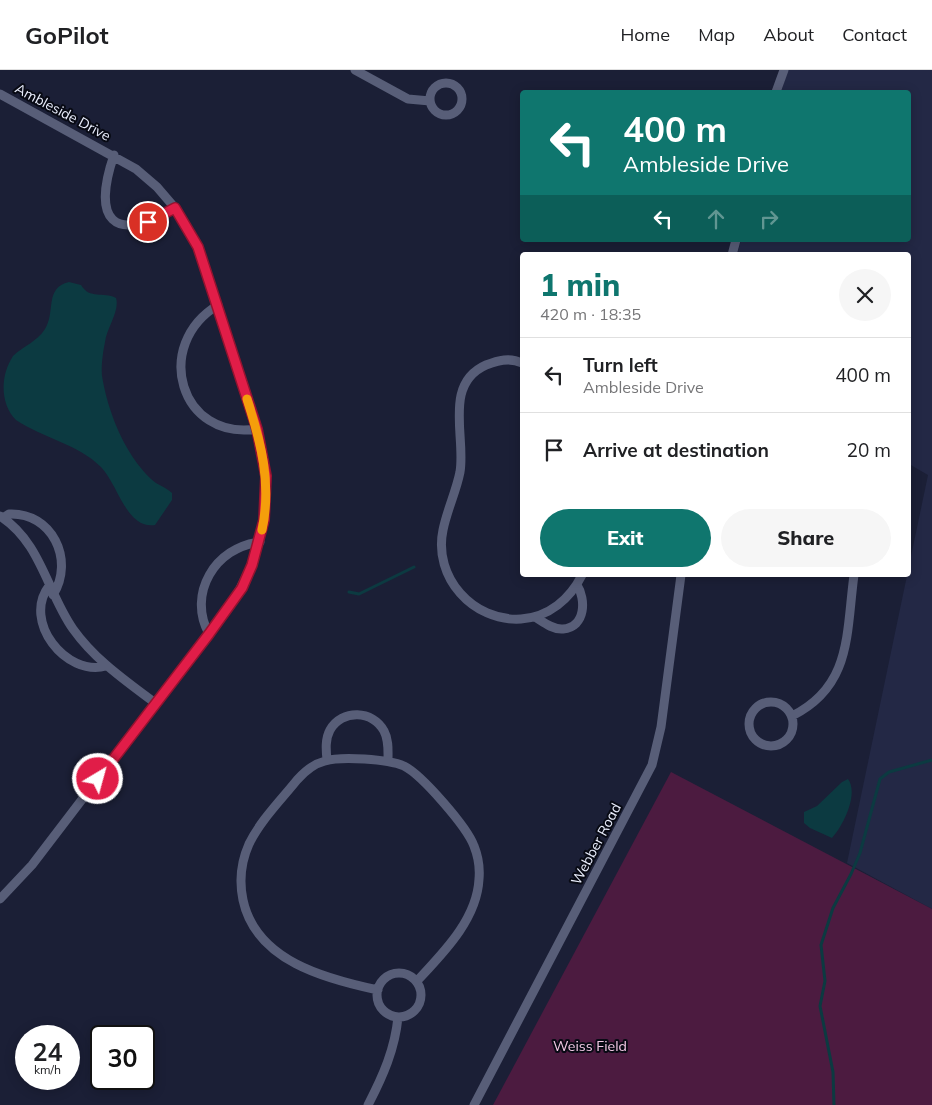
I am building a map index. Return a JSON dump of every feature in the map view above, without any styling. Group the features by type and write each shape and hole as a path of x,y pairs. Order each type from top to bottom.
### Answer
{"street":[{"path":"355,70 408,99 430,101"},
{"path":"777,90 784,70"},
{"name":"Ambleside Drive","path":"0,94 114,155 136,169 157,187 175,208 198,247 218,305 257,429 266,476 266,500 260,542 242,588 32,865 0,899"},
{"name":"Ambleside Drive","path":"114,155 105,198 105,208 109,217 126,226 138,225 157,218 175,208"},
{"path":"218,305 200,318 186,337 180,364 186,392 200,413 212,423 235,430 257,429"},
{"path":"520,362 508,359 493,362 474,373 463,388 459,413 460,470 443,530 443,561 450,582 475,607 499,617 521,619 535,617 556,607 568,597 581,577"},
{"path":"106,666 87,668 61,654 44,627 42,614 43,594 51,590 58,586 62,566 59,548 50,531 35,519 18,513 1,517 24,536 34,550 51,590 74,630 106,666 155,704"},
{"path":"209,634 202,620 200,610 206,582 222,558 246,543 260,542"},
{"name":"Webber Road","path":"474,1105 652,765 661,727 682,577"},
{"path":"792,716 808,708 820,698 838,672 854,577"},
{"path":"535,617 562,630 570,628 581,616 583,609 582,596 577,585"},
{"path":"763,703 780,704 792,716 791,733 778,745 761,744 750,731 751,714 763,703"},
{"path":"327,760 326,745 330,729 337,722 354,714 372,718 384,731 388,746 388,761"},
{"path":"378,990 340,982 314,973 279,954 257,933 244,905 241,874 250,843 301,775 315,764 327,760 388,761 404,767 417,776 452,814 465,829 474,846 480,880 466,919 455,938 417,981"},
{"path":"398,973 412,976 417,981 421,993 419,1005 410,1014 398,1017 386,1012 382,1008 378,990 385,978 398,973"},
{"path":"368,1105 388,1063 398,1017"}],"shaded area":[{"path":"788,70 932,70 932,909 847,863 907,577 911,577 911,556 928,475 911,465 911,252 738,252 740,242 911,242 911,90 782,90"},
{"path":"69,282 81,285 85,290 93,294 116,298 115,314 104,346 102,376 108,404 125,444 141,469 156,483 172,493 172,500 155,525 145,524 137,520 130,513 107,475 92,459 82,452 37,432 16,420 7,406 4,381 13,356 42,333 48,322 53,295 56,289"},
{"path":"848,779 851,785 851,801 841,826 832,838 810,828 804,823 804,812 817,806 842,782"}],"green space":[{"name":"Weiss Field","path":"671,772 932,909 932,1105 493,1105"}],"waterway":[{"path":"349,592 359,594 414,567"},
{"path":"834,1105 833,1072 820,1006 825,981 821,945 833,908 860,853 880,779 889,772 932,760"}],"slow traffic":[{"path":"247,399 257,429 266,476 266,500 262,530"}],"route":[{"path":"98,779 242,588 260,542 266,500 265,466 257,429 198,247 175,208 148,222"}]}
